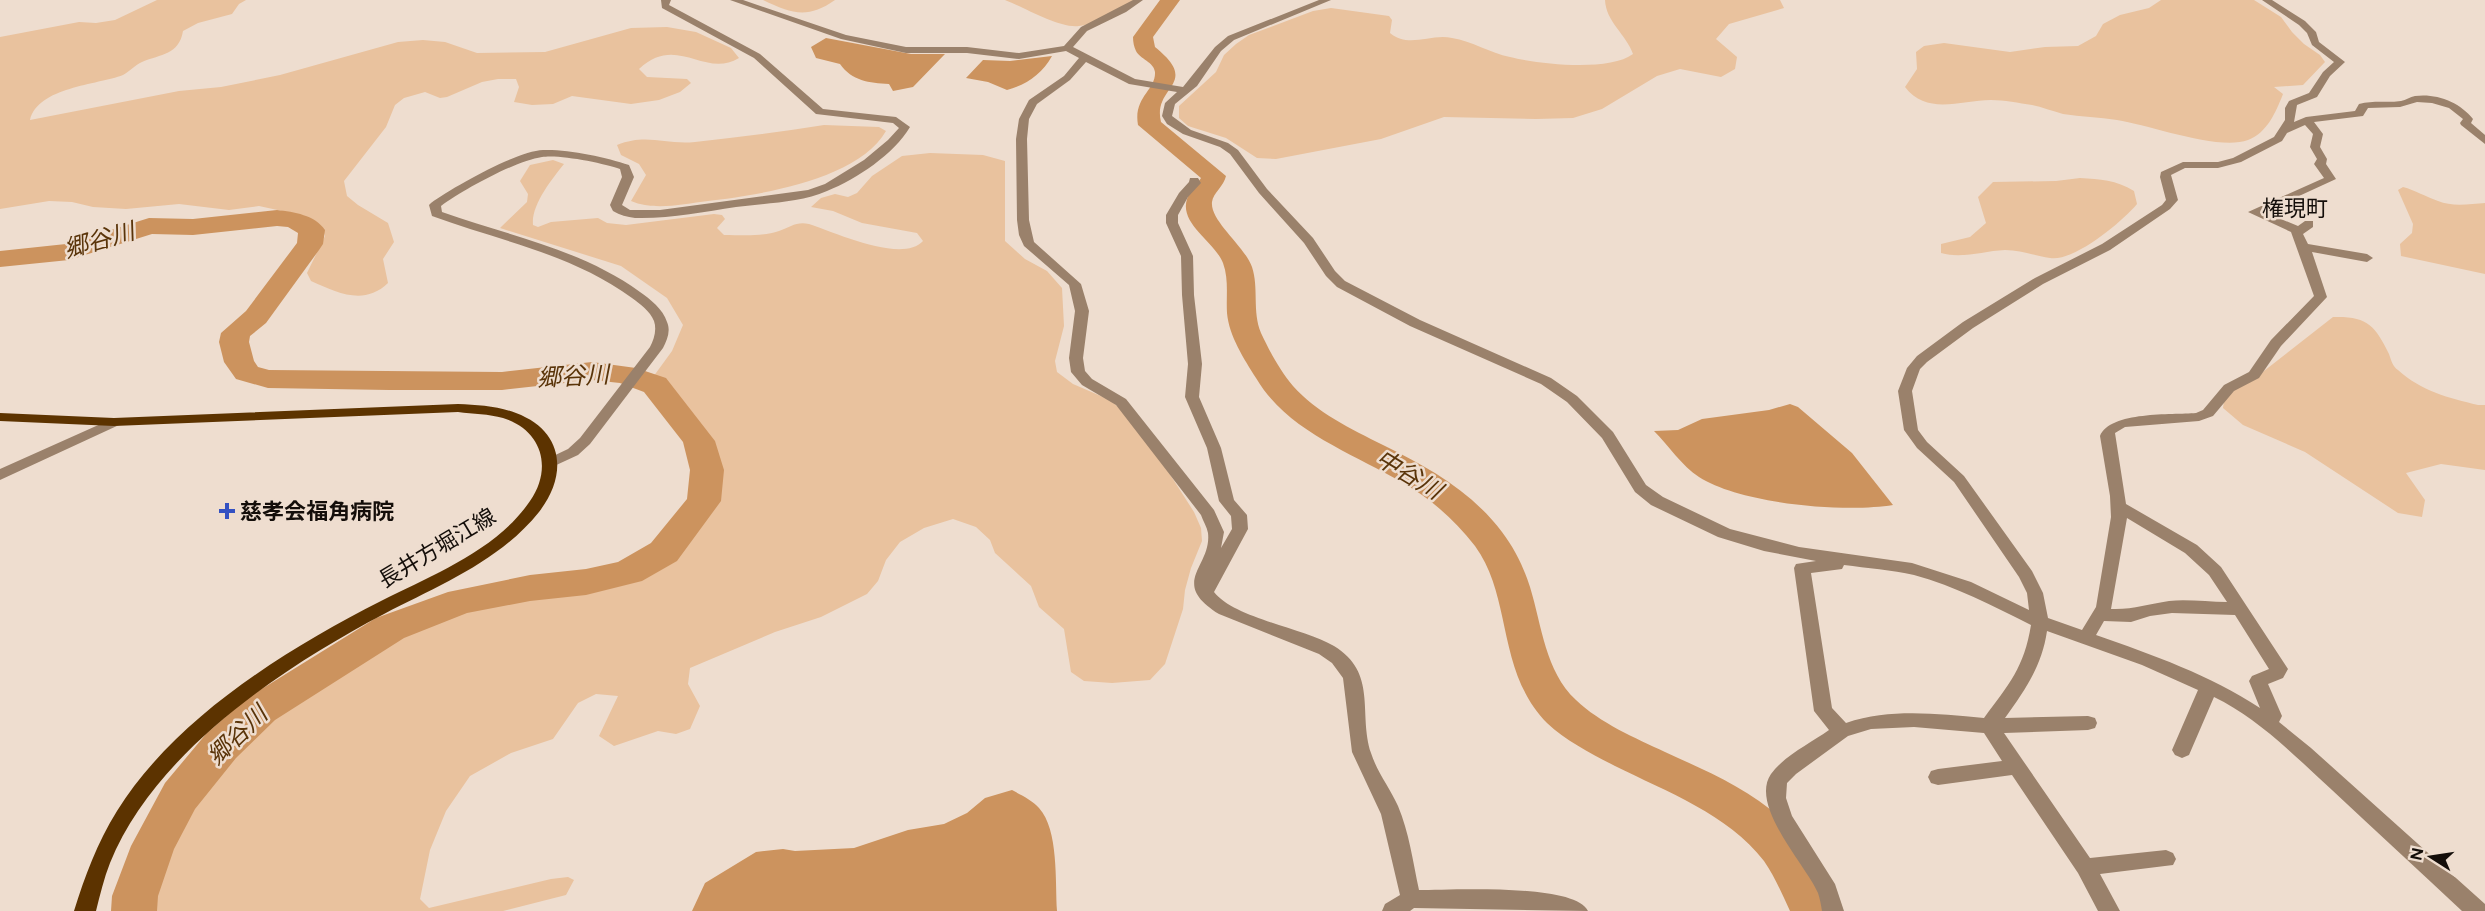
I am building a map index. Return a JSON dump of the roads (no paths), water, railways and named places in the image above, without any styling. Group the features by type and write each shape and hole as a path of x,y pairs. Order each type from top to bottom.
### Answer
{"main road":[{"path":"0,417 114,422 458,408 498,413 519,419 544,441 552,462"},
{"name":"長井方堀江線","path":"82,909 104,853 119,828 149,784 199,730 257,682 318,642 448,573 506,536 526,517 538,500 546,486 552,462"}],"street":[{"path":"552,462 573,452 585,441 643,367 661,337 662,323 652,309 616,279 568,257 436,214 435,206 450,194 512,162 526,157 553,153 608,161 625,167 628,177 616,205 617,209 633,214 698,209 792,196 820,190 840,180 890,144 903,132 905,127 896,120 820,112 757,56 697,21 669,9 664,2 667,0"},
{"path":"734,0 844,37 906,50 966,50 1019,56 1067,48 1122,78 1149,86 1177,89 1193,84 1218,50 1231,38 1327,0"},
{"path":"1067,48 1084,29 1139,0"},
{"path":"1989,726 2026,675 2036,649 2040,622 2035,593 2026,575 1959,479 1922,445 1911,430 1905,391 1914,368 1922,359 1968,325 2039,281 2106,247 2166,207 2172,200 2165,179 2165,174 2169,170 2183,165 2218,165 2237,160 2278,139 2284,131 2294,103 2313,95 2326,74 2340,62 2314,43 2311,32 2302,23 2266,0"},
{"path":"1085,56 1069,77 1033,102 1029,110 1020,149 1023,179 1022,225 1028,243 1075,284 1082,311 1076,358 1078,372 1087,382 1121,402 1208,514 1216,533 1204,575 1204,593 1212,602 1227,611 1320,646 1337,657 1348,669 1355,681 1358,696 1356,715 1359,745 1390,813 1411,899"},
{"path":"1177,89 1167,110 1167,116 1171,122 1234,152 1243,160 1263,191 1309,241 1330,273 1341,284 1356,294 1415,323 1546,381 1572,399 1608,435 1640,488 1675,512 1724,533 1764,545 1836,559 1912,569 1939,577 1965,586 2040,622 2148,660 2228,696 2268,723 2304,753 2477,911"},
{"path":"2284,131 2306,120 2359,114 2363,106 2374,103 2406,103 2417,99 2429,99 2464,113 2468,119 2465,123 2485,141"},
{"path":"2085,639 2104,607 2119,507 2107,436 2109,431 2122,423 2199,417 2214,407 2229,388 2254,375 2276,343 2321,297 2304,247 2299,242 2303,228 2254,212 2330,179 2320,164 2322,159 2315,147 2318,134 2306,120"},
{"path":"1194,180 1192,188 1183,195 1172,215 1172,223 1187,256 1195,364 1192,397 1214,448 1227,501 1239,515 1240,529 1204,593"},
{"path":"2304,247 2367,258"},
{"path":"0,475 114,422"},
{"path":"2119,507 2191,549 2215,571 2279,669 2277,673 2258,681 2259,688 2273,716 2268,723"},
{"path":"1836,559 1836,564 1829,566 1802,568 1823,711 1842,731"},
{"path":"2100,615 2131,616 2172,607 2240,609"},
{"path":"2182,750 2209,687"},
{"path":"1833,911 1828,891 1783,819 1776,798 1778,780 1789,768 1842,731 1872,722 1914,720 1989,726 2088,723"},
{"path":"1989,726 2085,867 2109,911"},
{"path":"1938,777 2017,767"},
{"path":"2085,867 2166,859"},
{"path":"1393,911 1411,899 1545,901 1566,905 1577,911"}],"waterway":[{"name":"中谷川","path":"1170,0 1143,37 1145,49 1163,65 1165,72 1149,107 1150,125 1214,176 1212,183 1200,197 1200,214 1227,246 1236,262 1241,281 1241,310 1244,326 1274,383 1285,396 1319,423 1416,476 1451,499 1466,513 1492,544 1503,563 1529,655 1537,677 1548,696 1563,713 1588,731 1615,747 1699,787 1750,819 1773,840 1785,856 1813,911"},
{"name":"郷谷川","path":"0,259 69,252 149,226 193,227 244,220 277,218 294,220 312,230 310,244 256,317 236,333 234,342 239,362 247,373 268,379 389,381 502,381 592,371 625,374 655,385 699,441 707,470 704,501 664,552 629,572 586,582 530,588 461,601 390,628 261,709 221,746 180,796 153,846 135,896 134,911"}],"place":[{"name":"慈孝会福角病院","path":"227,511"}],"district":[{"name":"権現町","path":"2295,208"}]}
